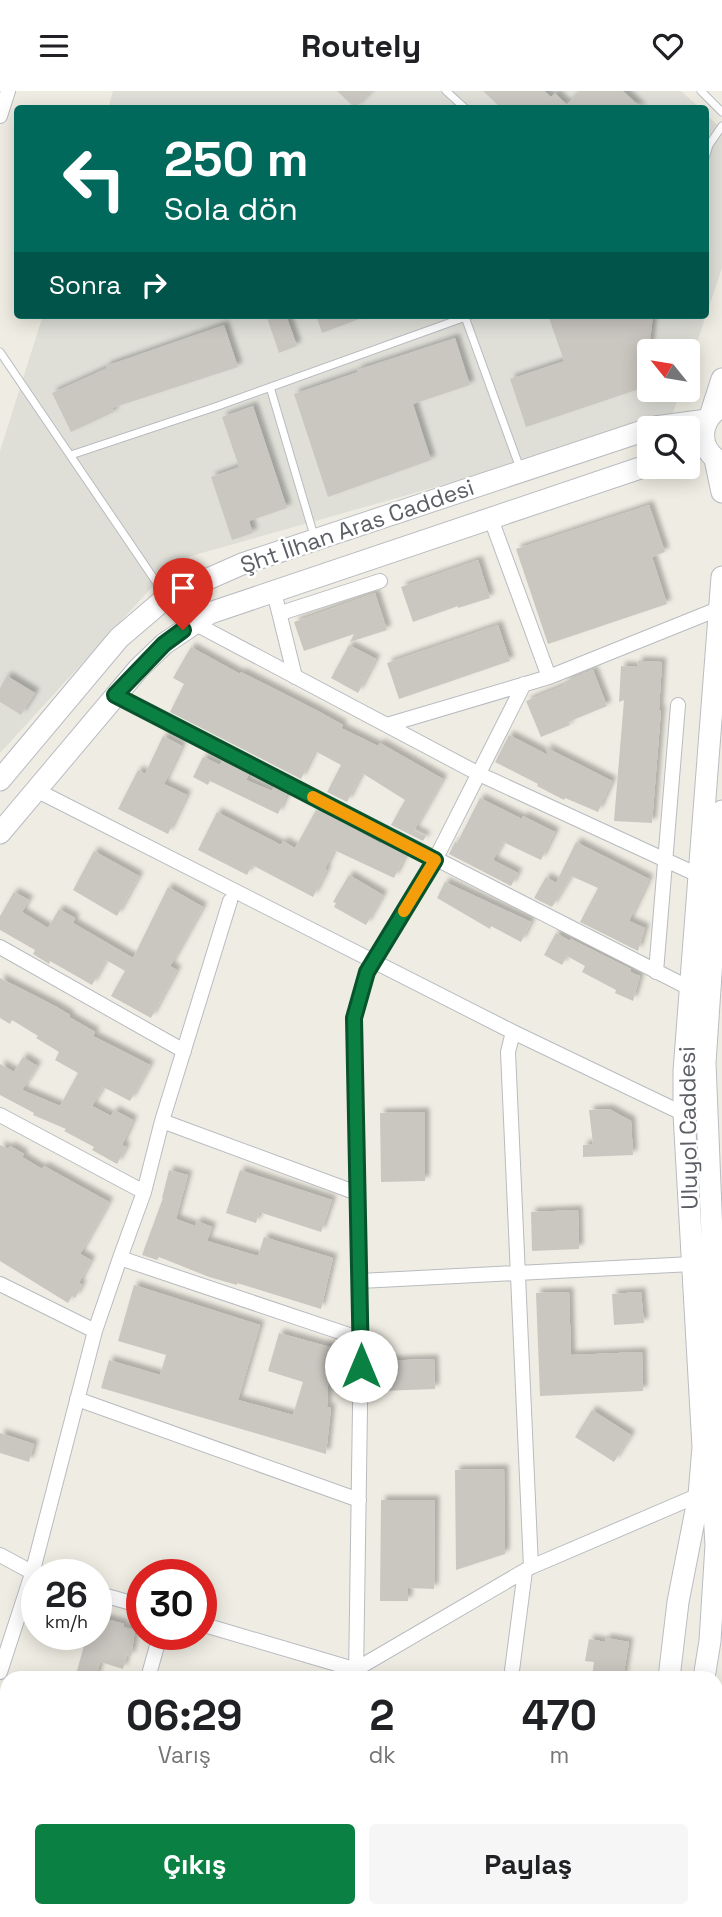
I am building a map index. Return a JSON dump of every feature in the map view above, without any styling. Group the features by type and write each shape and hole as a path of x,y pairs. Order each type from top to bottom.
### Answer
{"main road":[{"path":"722,379 713,414 704,429 708,455 722,492"},
{"name":"Şht İlhan Aras Caddesi","path":"0,780 119,638 167,597 243,564 655,427 713,414"},
{"name":"Şht İlhan Aras Caddesi","path":"0,833 115,695 164,644 210,613 637,469"},
{"name":"Uluyol Caddesi","path":"669,1671 678,1602 699,1495 702,1447 684,1071 722,577"},
{"name":"Uluyol Caddesi","path":"705,1671 716,1545 713,1511 719,1466 705,1063 716,999 722,811"}],"street":[{"path":"491,519 548,677"},
{"path":"281,613 380,581"},
{"path":"274,592 295,677"},
{"path":"387,725 548,677 718,609"},
{"path":"194,623 480,774 698,875"},
{"path":"357,1671 361,1339 354,1018 367,972 435,860 524,684"},
{"path":"115,695 689,989 716,999"},
{"path":"656,972 678,705"},
{"path":"36,790 513,1033 684,1114"},
{"path":"38,1559 95,1331 144,1192 162,1121 230,901"},
{"path":"0,947 184,1051"},
{"path":"513,1033 508,1052 520,1273 528,1569 513,1671"},
{"path":"0,1115 144,1192"},
{"path":"162,1121 357,1193"},
{"path":"120,1258 361,1339"},
{"path":"360,1281 692,1264"},
{"path":"0,1284 95,1331"},
{"path":"77,1399 359,1500"},
{"path":"362,1671 528,1569 699,1495 719,1466"},
{"path":"0,1555 21,1567"},
{"path":"0,1671 21,1611"},
{"path":"217,1629 348,1671"},
{"path":"150,1671 156,1650"}],"lane":[{"path":"446,91 462,105"},
{"path":"701,91 722,112"},
{"path":"709,145 722,126"},
{"path":"71,455 460,319"},
{"path":"469,319 521,471"},
{"path":"0,352 167,597"},
{"path":"270,387 316,540"}],"shaded area":[{"path":"113,91 681,91 697,105 109,105"},
{"path":"709,118 722,129 722,268 709,307"},
{"path":"42,319 705,319 698,339 637,339 637,403 676,403 672,416 637,416 637,430 177,560 0,753 0,451"}],"building":[{"path":"337,91 372,91 358,105 352,105"},
{"path":"483,91 544,91 551,97 555,93 567,105 498,105"},
{"path":"579,91 623,91 638,105 567,105"},
{"path":"267,319 287,319 297,346 279,353"},
{"path":"317,319 359,319 322,333"},
{"path":"549,319 653,319 650,339 637,339 637,390 526,427 510,379 564,361"},
{"path":"224,325 238,367 112,408 114,412 71,432 52,393 107,368 106,366"},
{"path":"455,338 470,385 413,404 431,460 328,497 294,394"},
{"path":"253,406 287,508 249,521 253,533 232,540 211,477 239,467 222,417"},
{"path":"649,505 665,552 652,557 667,604 548,644 516,549"},
{"path":"478,560 490,598 413,622 401,587"},
{"path":"375,593 387,630 350,642 354,634 304,651 294,622"},
{"path":"498,625 510,661 399,699 387,663"},
{"path":"349,645 376,659 358,693 331,678"},
{"path":"191,647 316,710 343,725 341,728 378,746 380,743 443,779 414,830 426,836 423,841 391,825 405,800 362,773 347,802 327,792 341,765 315,751 301,779 170,712 184,684 173,678"},
{"path":"638,661 662,662 652,823 614,821 624,700 619,702 621,666 637,667"},
{"path":"593,670 607,706 541,737 526,701"},
{"path":"7,676 35,693 21,715 0,702 0,688"},
{"path":"509,735 548,755 545,747 612,781 598,812 565,798 564,800 495,762"},
{"path":"163,736 182,746 164,784 187,795 168,834 118,809 138,770 145,774"},
{"path":"203,757 220,765 222,761 249,774 246,780 272,791 274,787 287,794 278,814 210,781 208,785 193,777"},
{"path":"480,798 555,832 541,860 503,842 493,860 518,873 511,886 449,854"},
{"path":"316,810 406,854 394,878 334,850 313,897 252,865 247,875 198,850 217,812 281,845 283,841 295,848"},
{"path":"576,842 649,879 629,921 645,928 638,951 580,922 598,888 571,876 552,907 534,898 546,877 556,883"},
{"path":"94,851 139,876 117,916 73,890"},
{"path":"349,875 383,895 366,925 334,907 336,903 333,902"},
{"path":"445,882 531,922 521,942 491,926 490,929 437,898"},
{"path":"168,887 203,907 170,966 177,970 151,1018 111,996 125,971 106,960 92,985 50,961 49,964 33,954 35,950 0,930 0,916 14,892 29,900 22,912 48,928 59,909 75,918 73,923 133,958"},
{"path":"556,933 631,969 630,972 640,976 633,1001 582,972 585,966 567,956 562,965 544,955"},
{"path":"0,978 70,1015 69,1017 95,1032 93,1036 150,1065 130,1101 103,1087 92,1106 111,1116 114,1110 133,1120 122,1145 126,1147 117,1164 92,1150 94,1147 64,1131 66,1129 33,1115 34,1113 0,1095 0,1064 14,1072 23,1057 37,1066 22,1090 60,1106 78,1073 55,1060 59,1052 36,1038 38,1036 12,1020 10,1024 0,1018"},
{"path":"609,1109 631,1121 633,1155 583,1157 583,1145 593,1144 589,1110"},
{"path":"425,1112 425,1181 381,1182 380,1113"},
{"path":"0,1145 8,1149 10,1146 42,1169 44,1166 109,1202 80,1254 91,1260 79,1283 82,1285 75,1298 72,1296 68,1303 0,1261"},
{"path":"169,1170 188,1175 176,1219 195,1226 197,1221 212,1227 207,1241 258,1256 264,1237 333,1258 321,1309 209,1277 159,1257 157,1260 142,1255 163,1198"},
{"path":"240,1170 332,1200 321,1232 259,1212 256,1223 226,1213"},
{"path":"578,1210 579,1249 532,1251 531,1212"},
{"path":"134,1285 260,1325 238,1400 293,1415 303,1382 268,1371 279,1333 330,1347 327,1407 331,1408 326,1454 101,1388 109,1360 160,1375 166,1355 118,1341"},
{"path":"569,1292 571,1355 642,1352 643,1391 540,1396 536,1293"},
{"path":"641,1292 644,1323 614,1325 612,1294"},
{"path":"434,1359 435,1389 380,1391 379,1361"},
{"path":"592,1410 631,1435 614,1462 575,1437"},
{"path":"0,1433 34,1444 29,1462 0,1453"},
{"path":"504,1469 505,1554 456,1570 455,1470"},
{"path":"381,1500 435,1500 434,1589 408,1588 408,1601 380,1601"},
{"path":"112,1621 124,1624 126,1650 132,1650 131,1657 127,1655 123,1669 100,1662 98,1671 77,1671 83,1650 112,1650"},
{"path":"606,1638 629,1642 624,1671 593,1671 594,1662 585,1661 589,1639 605,1642"}],"slow traffic":[{"path":"313,797 435,860 404,911"}],"route":[{"path":"183,630 164,644 115,695 435,860 367,972 354,1018 361,1366"}]}
